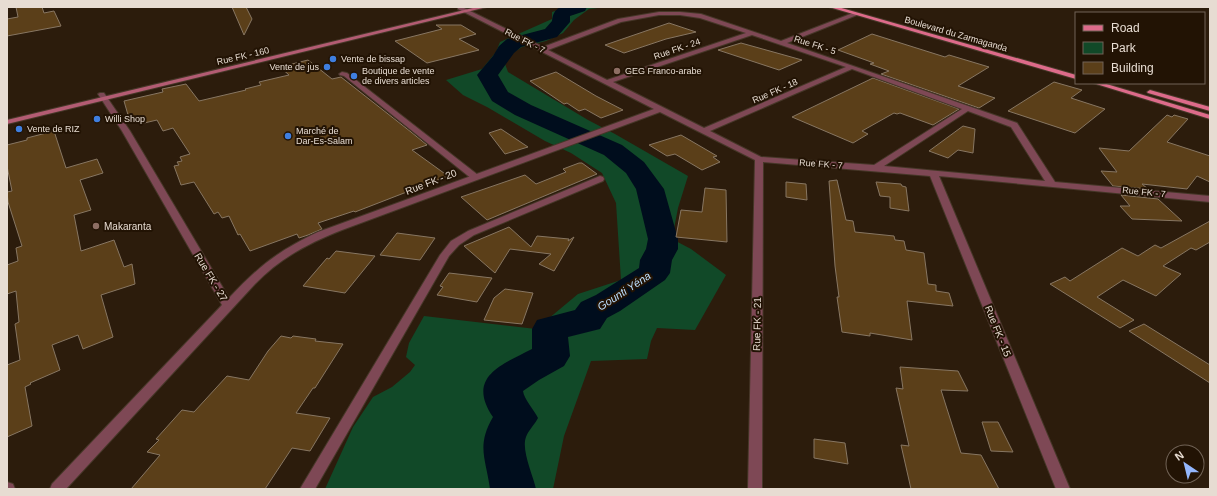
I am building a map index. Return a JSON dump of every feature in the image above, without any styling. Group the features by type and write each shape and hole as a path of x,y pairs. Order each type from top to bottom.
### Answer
{"main road":[{"name":"Rue FK - 160","path":"7,122 103,96 464,9 484,7"},
{"name":"Boulevard du Zarmaganda","path":"832,7 1075,77"},
{"name":"Boulevard du Zarmaganda","path":"850,7 1075,70"},
{"path":"931,36 939,32"},
{"path":"1099,84 1210,117"},
{"path":"1123,84 1210,109"},
{"name":"Rue FK - 160","path":"7,116 103,96"}],"street":[{"name":"Rue FK - 7","path":"464,9 759,159 1051,183 1210,199"},
{"name":"Rue FK - 5","path":"542,50 592,30 627,18 649,13 685,13 701,16 852,67 1014,125 1051,183"},
{"path":"781,43 855,14"},
{"name":"Rue FK - 24","path":"607,82 753,34"},
{"name":"Rue FK - 18","path":"705,132 852,67"},
{"name":"Rue FK - 27","path":"57,489 228,306 126,131 103,96"},
{"path":"876,168 968,108"},
{"name":"Rue FK - 20","path":"228,306 275,260 296,247 338,229 475,177 586,138 660,109"},
{"name":"Rue FK - 21","path":"755,489 759,159"},
{"name":"Rue FK - 15","path":"933,173 1063,489"},
{"path":"306,489 445,255 455,243 471,234 600,179"}],"lane":[{"path":"342,74 345,74 475,177"}],"green space":[{"path":"567,7 607,7 589,9 574,20 563,33 546,41 522,47 504,61 508,72 588,120 688,176 678,208 672,239 691,249 726,275 695,330 657,328 651,341 647,359 591,361 564,436 553,489 325,489 353,427 373,397 392,387 410,372 415,365 406,357 409,343 424,316 536,329 578,294 621,280 616,203 602,173 571,153 545,141 487,107 463,95 446,80 482,69 496,52 500,42 552,19 552,12"}],"building":[{"path":"16,7 42,7 44,13 54,11 61,26 7,36 7,19 18,17"},
{"path":"232,7 246,7 252,19 244,35"},
{"path":"669,23 696,32 666,39 624,53 605,45"},
{"path":"436,25 461,25 476,34 459,39 479,50 427,63 395,41 442,29"},
{"path":"872,34 945,57 949,55 989,67 958,86 995,98 979,108 881,74 889,71 870,64 874,63 838,50"},
{"path":"741,43 802,60 779,70 718,50"},
{"name":"Marché de Dar-Es-Salam","path":"308,60 332,79 341,77 427,145 412,150 448,176 355,212 354,211 318,223 322,229 308,235 299,238 297,234 250,251 240,234 238,235 229,216 222,218 218,212 214,214 194,182 181,185 174,166 179,165 177,162 182,161 180,157 190,154 173,128 163,131 157,120 140,124 139,120 130,122 124,101 163,92 162,89 186,84 199,101 246,90 245,89 261,85 259,82 289,75 280,67"},
{"path":"556,72 623,110 601,118 585,109 579,111 567,103 564,104 530,81"},
{"path":"873,78 959,109 933,125 900,113 894,113 862,131 868,134 853,143 792,117"},
{"path":"1054,82 1082,90 1071,98 1105,109 1075,133 1008,111"},
{"path":"1167,115 1172,117 1174,115 1188,119 1167,142 1210,156 1210,182 1197,176 1187,189 1142,184 1148,189 1113,186 1101,171 1117,172 1099,148 1129,151"},
{"path":"963,126 975,129 973,153 958,150 948,158 929,151"},
{"path":"501,129 528,147 505,154 489,133"},
{"path":"54,131 66,168 97,159 103,173 80,180 91,210 74,215 81,251 114,240 124,267 132,264 135,284 101,295 113,337 83,349 78,335 52,345 60,370 30,383 31,384 25,387 32,426 7,437 7,365 20,360 15,324 19,322 16,291 7,294 7,265 18,261 16,248 22,246 8,202 7,192 12,191 7,166 7,145"},
{"path":"681,135 717,156 713,157 720,162 702,170 675,154 667,156 649,145"},
{"path":"582,163 597,174 487,220 461,197 525,175 536,184 566,172 563,169"},
{"path":"837,180 846,220 853,221 855,232 894,236 895,240 904,241 906,250 924,253 928,284 936,285 936,291 949,293 953,306 907,301 912,340 870,333 870,336 842,332 837,297 839,297 835,266 829,181"},
{"path":"786,182 806,184 807,200 786,197"},
{"path":"876,182 901,184 902,186 906,187 909,211 890,208 890,197 880,196"},
{"path":"705,188 726,190 727,242 676,237 681,210 702,212"},
{"path":"1121,195 1158,199 1182,221 1132,219 1120,206 1130,206"},
{"path":"1210,221 1210,242 1196,250 1191,248 1163,266 1181,274 1156,296 1123,280 1097,297 1134,320 1120,328 1050,284 1065,277 1070,281 1122,248 1138,256 1155,245 1161,248"},
{"path":"509,227 531,247 537,236 569,239 568,241 574,237 554,271 539,264 551,254 510,249 495,273 464,246"},
{"path":"397,233 435,238 420,260 380,255"},
{"path":"336,251 375,256 345,293 303,286 327,258 329,259"},
{"path":"449,273 492,278 477,302 437,295 443,287 440,286"},
{"path":"505,289 533,293 522,324 484,320 494,298"},
{"path":"1144,324 1210,365 1210,383 1129,331"},
{"path":"281,336 291,338 293,336 316,339 315,341 343,344 315,388 313,388 296,413 330,418 310,451 292,448 265,489 131,489 160,455 147,452 159,440 156,439 182,410 194,412 227,376 249,380 268,351"},
{"path":"900,367 958,371 968,391 941,390 961,453 981,455 999,489 911,489 901,445 909,446 896,388 903,389"},
{"path":"982,422 998,422 1013,452 991,451"},
{"path":"814,439 845,443 848,464 814,458"}],"waterway":[{"name":"Gounti Yéna","path":"513,489 505,454 504,440 507,431 517,418 504,400 503,385 525,370 551,356 550,329 588,320 593,310 608,303 654,273 656,260 662,249 663,239 650,189 635,168 613,150 523,110 500,96 487,75 501,59 506,50 514,43 551,33 561,22 561,14 567,10 579,7"}],"place":[{"name":"Vente de bissap","path":"333,59"},
{"name":"Vente de jus","path":"327,67"},
{"name":"GEG Franco-arabe","path":"617,71"},
{"name":"Boutique de vente de divers articles","path":"354,76"},
{"name":"Willi Shop","path":"97,119"},
{"name":"Vente de RIZ","path":"19,129"},
{"name":"Marché de Dar-Es-Salam","path":"288,136"},
{"name":"Makaranta","path":"96,226"}]}
